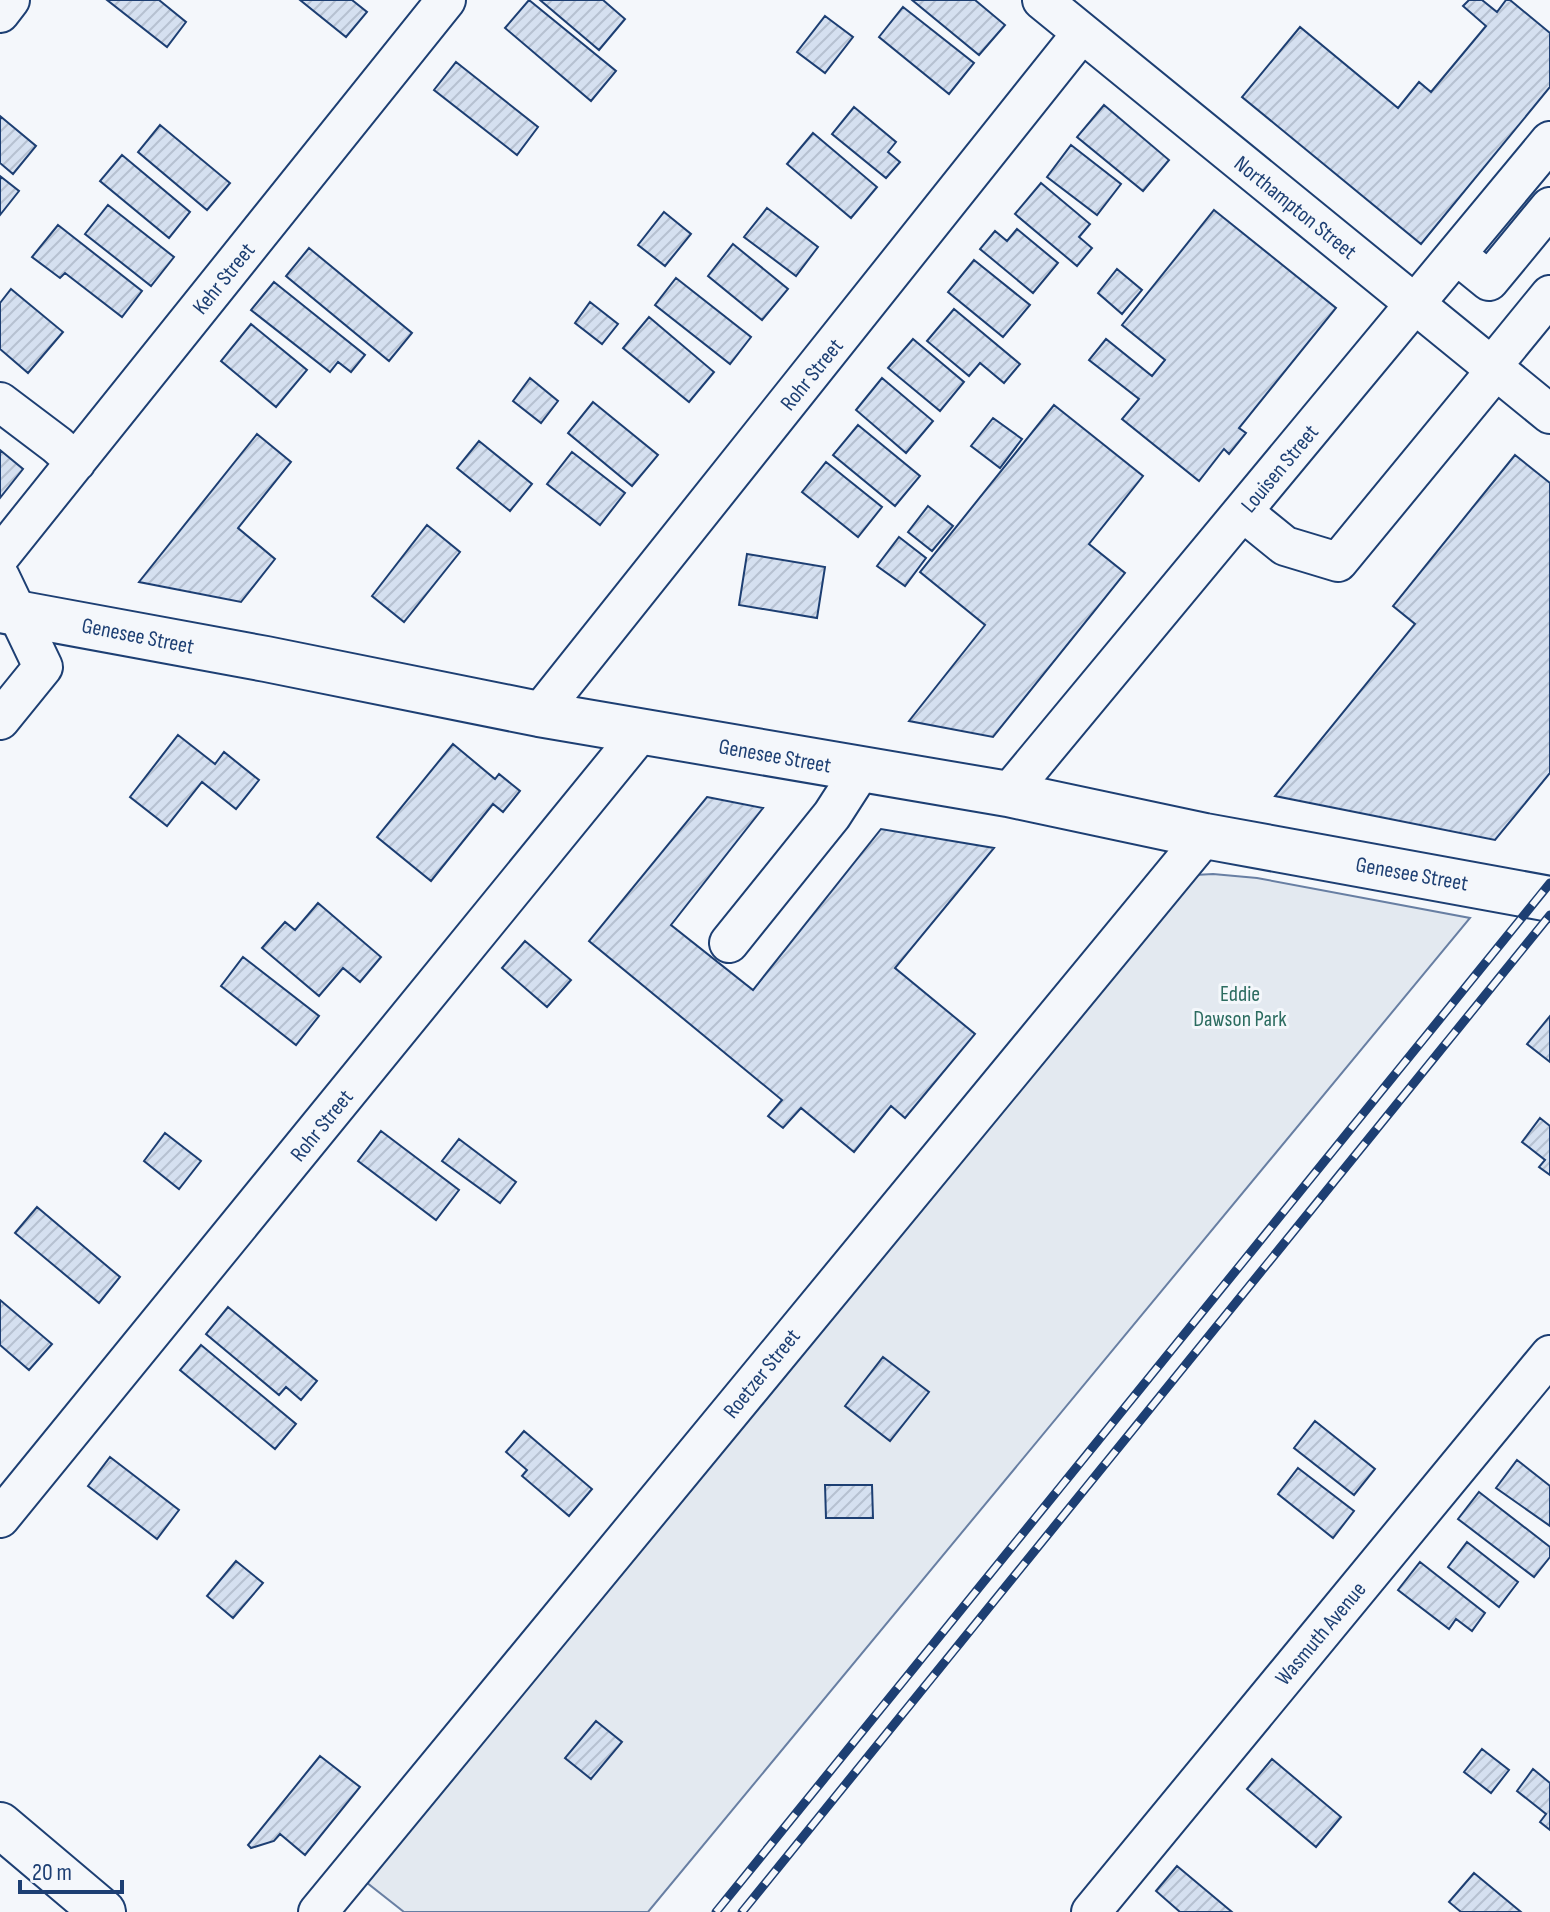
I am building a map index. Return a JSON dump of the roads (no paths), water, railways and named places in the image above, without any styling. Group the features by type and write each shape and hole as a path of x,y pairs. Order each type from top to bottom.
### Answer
{"main road":[{"name":"Genesee Street","path":"6,600 266,659 539,714 1008,794 1205,836 1550,899"},
{"path":"0,1825 103,1912"}],"street":[{"path":"0,13 10,0"},
{"name":"Kehr Street","path":"0,556 446,0"},
{"name":"Northampton Street","path":"1042,0 1550,414"},
{"name":"Rohr Street","path":"539,714 1082,33"},
{"name":"Louisen Street","path":"1008,794 1550,141"},
{"path":"1457,255 1489,281 1544,228"},
{"path":"1243,512 1285,546 1338,562 1550,295"},
{"path":"0,402 76,462"},
{"path":"0,720 43,667 6,600"},
{"name":"Rohr Street","path":"0,1518 641,732"},
{"path":"729,943 832,815 861,770"},
{"name":"Roetzer Street","path":"318,1912 1205,836"},
{"name":"Wasmuth Avenue","path":"1091,1912 1550,1355"}],"railway":[{"path":"716,1912 1550,883"},
{"path":"742,1912 1550,915"}],"park label":[{"name":"Eddie Dawson Park","path":"1240,1006"}]}
